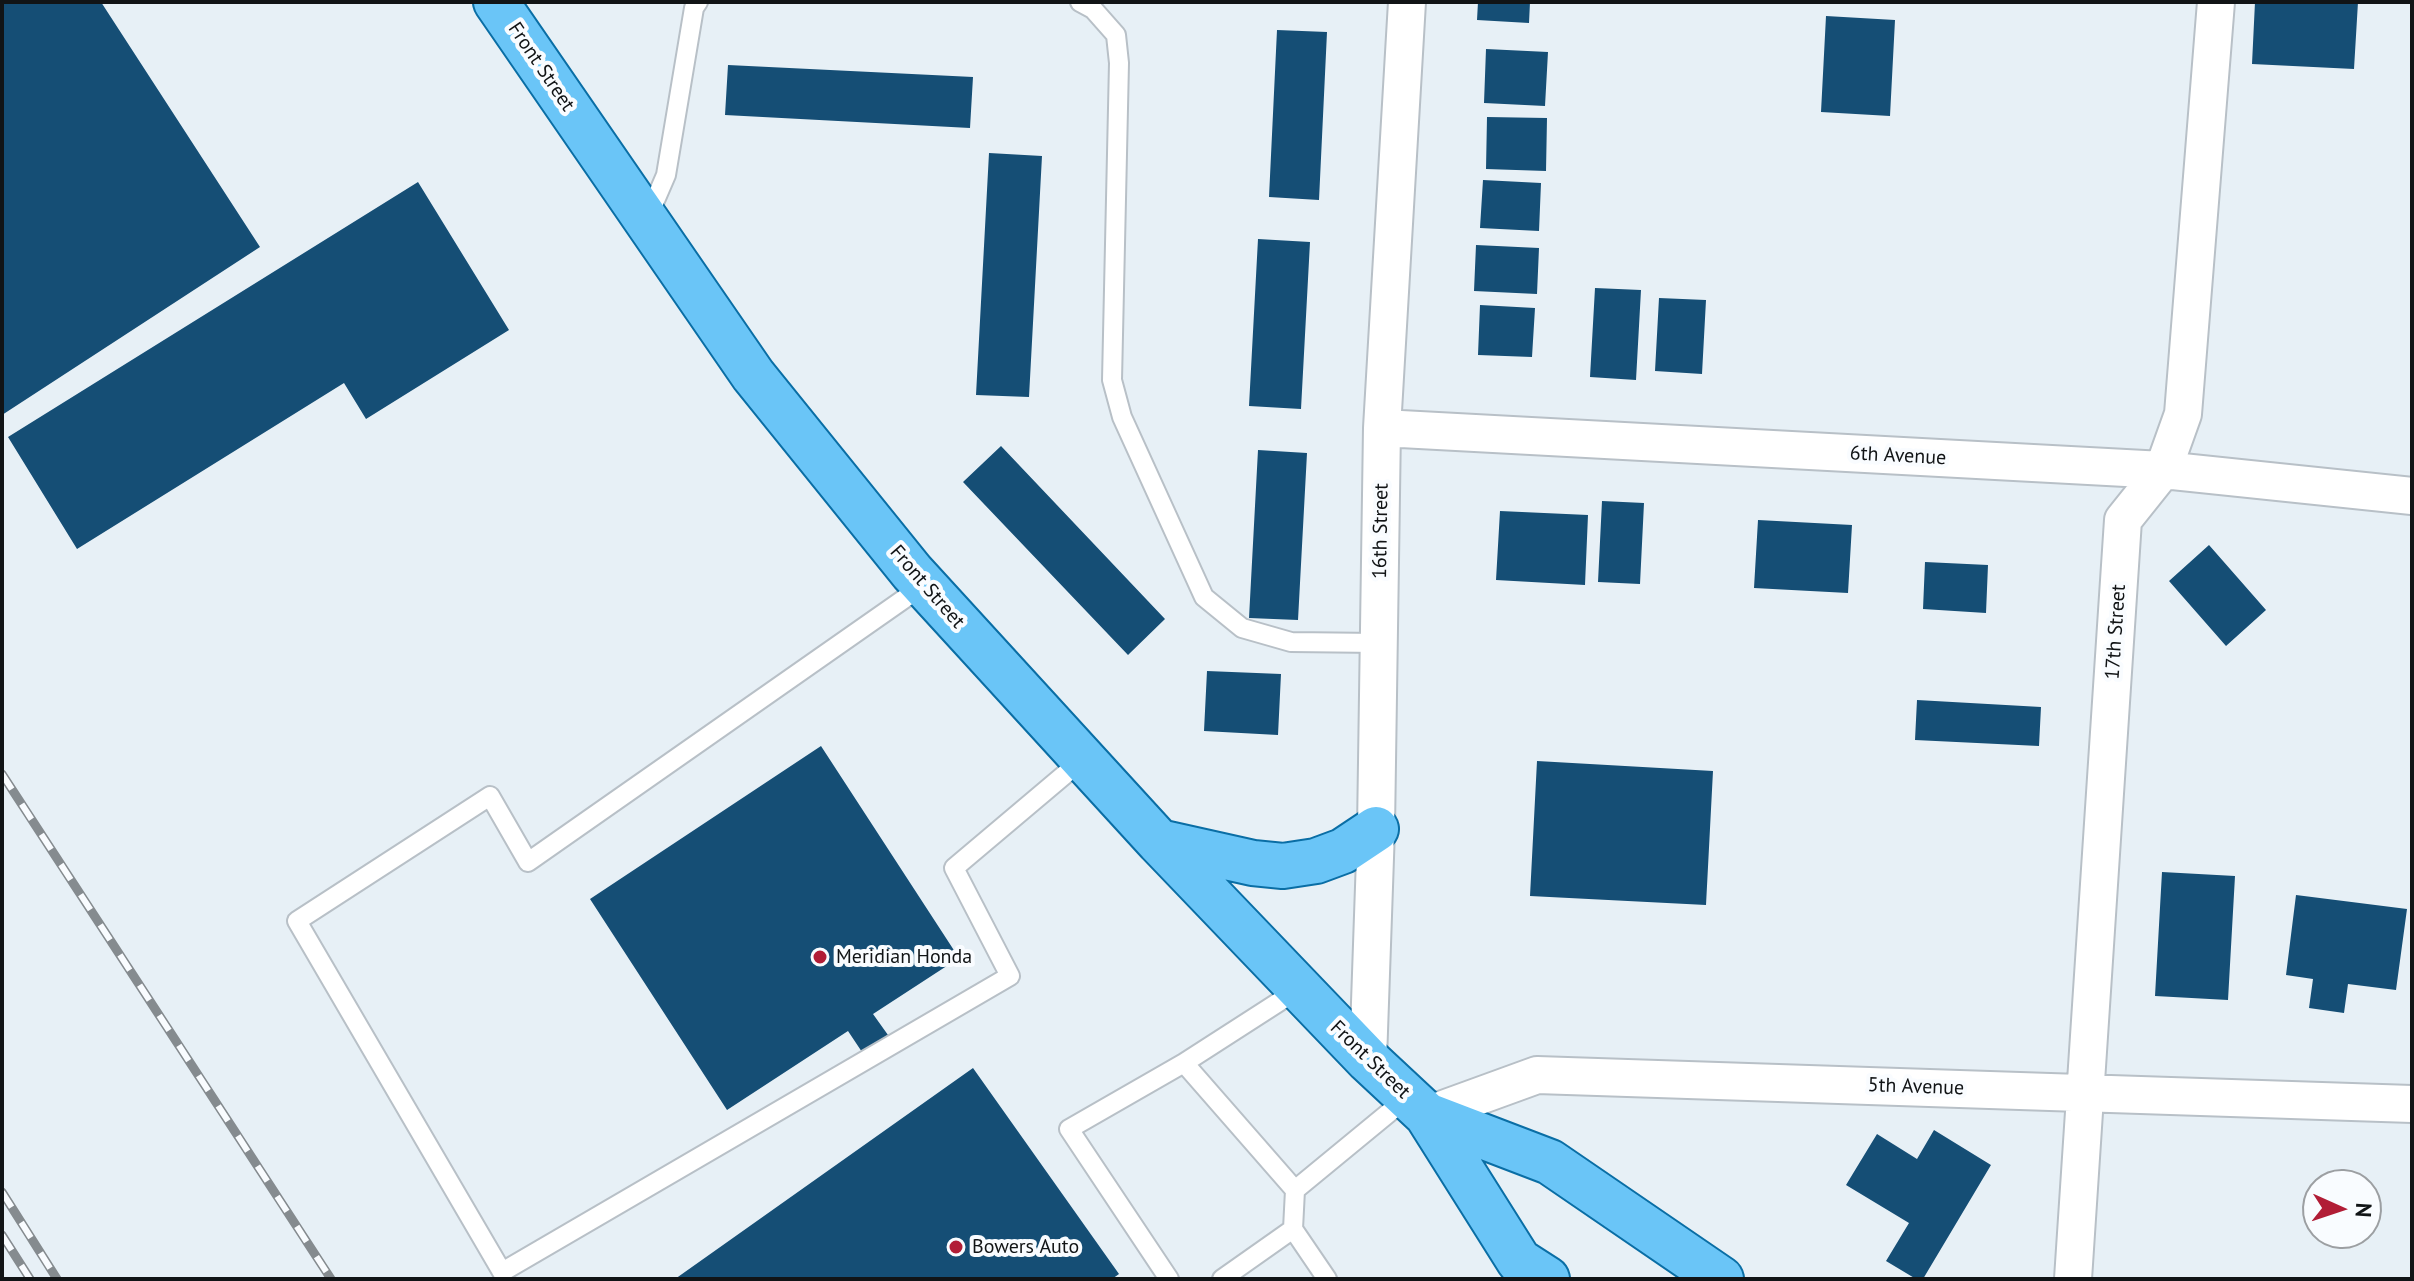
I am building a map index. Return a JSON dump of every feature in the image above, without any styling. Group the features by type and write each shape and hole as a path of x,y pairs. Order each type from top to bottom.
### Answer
{"main road":[{"name":"Front Street","path":"496,2 753,375 924,585 1159,842 1368,1060 1417,1106 1519,1261 1547,1279"},
{"path":"1159,842 1253,863 1283,866 1316,861 1343,851 1376,829"},
{"name":"Front Street","path":"1417,1106 1550,1162 1721,1279"}],"street":[{"name":"16th Street","path":"1368,1060 1376,829 1382,428 1407,2"},
{"name":"17th Street","path":"2073,1279 2123,520 2163,470 2183,414 2216,2"},
{"name":"6th Avenue","path":"1382,428 2163,470 2412,496"},
{"name":"5th Avenue","path":"1417,1106 1537,1075 2412,1104"}],"lane":[{"path":"646,221 666,175 694,8 698,2"},
{"path":"1080,2 1093,9 1116,35 1119,63 1112,380 1122,417 1204,597 1242,628 1291,642 1379,643"},
{"path":"924,585 528,862 490,796 297,921 502,1272 1010,976 954,868 1082,760"},
{"path":"1169,1279 1069,1129 1184,1063 1299,989"},
{"path":"1184,1063 1295,1190 1293,1229 1327,1279"},
{"path":"1295,1190 1417,1106"},
{"path":"1222,1279 1293,1229"}],"building":[{"path":"2,2 101,2 260,247 2,415"},
{"path":"1478,2 1530,2 1529,23 1477,20"},
{"path":"2255,2 2358,2 2354,69 2252,64"},
{"path":"1826,16 1895,20 1890,116 1821,112"},
{"path":"1277,30 1327,32 1319,200 1269,197"},
{"path":"1486,49 1548,52 1545,106 1484,103"},
{"path":"728,65 973,77 970,128 725,115"},
{"path":"1487,117 1547,118 1546,171 1486,169"},
{"path":"989,153 1042,156 1029,397 976,395"},
{"path":"1483,180 1541,183 1539,231 1480,228"},
{"path":"418,182 509,330 366,419 344,383 77,549 8,437"},
{"path":"1258,239 1310,242 1301,409 1249,406"},
{"path":"1476,245 1539,248 1537,294 1474,291"},
{"path":"1595,288 1641,290 1636,380 1590,377"},
{"path":"1659,298 1706,300 1702,374 1655,371"},
{"path":"1480,305 1535,308 1532,357 1478,355"},
{"path":"1001,446 1165,619 1128,655 963,482"},
{"path":"1258,450 1307,453 1298,620 1249,618"},
{"path":"1602,501 1644,503 1640,584 1598,582"},
{"path":"1500,511 1588,515 1585,585 1496,580"},
{"path":"1758,520 1852,525 1848,593 1754,588"},
{"path":"2209,545 2266,610 2226,646 2169,581"},
{"path":"1925,562 1988,565 1986,613 1923,609"},
{"path":"1207,671 1281,674 1278,735 1204,731"},
{"path":"1917,700 2041,707 2039,746 1915,740"},
{"path":"821,746 959,958 873,1014 888,1035 862,1052 848,1031 727,1110 590,899"},
{"path":"1537,761 1713,771 1706,905 1530,896"},
{"path":"2162,872 2235,876 2228,1000 2155,996"},
{"path":"2296,895 2407,909 2396,990 2348,984 2344,1013 2309,1008 2313,979 2286,975"},
{"path":"973,1068 1119,1274 1112,1279 675,1279"},
{"path":"1934,1130 1991,1165 1923,1279 1916,1279 1886,1261 1909,1223 1846,1185 1877,1134 1917,1159"}],"railway":[{"path":"2,774 331,1279"},
{"path":"2,1192 57,1279"},
{"path":"2,1235 30,1279"}],"place":[{"name":"Meridian Honda","path":"820,957"},
{"name":"Bowers Auto","path":"956,1247"}]}
